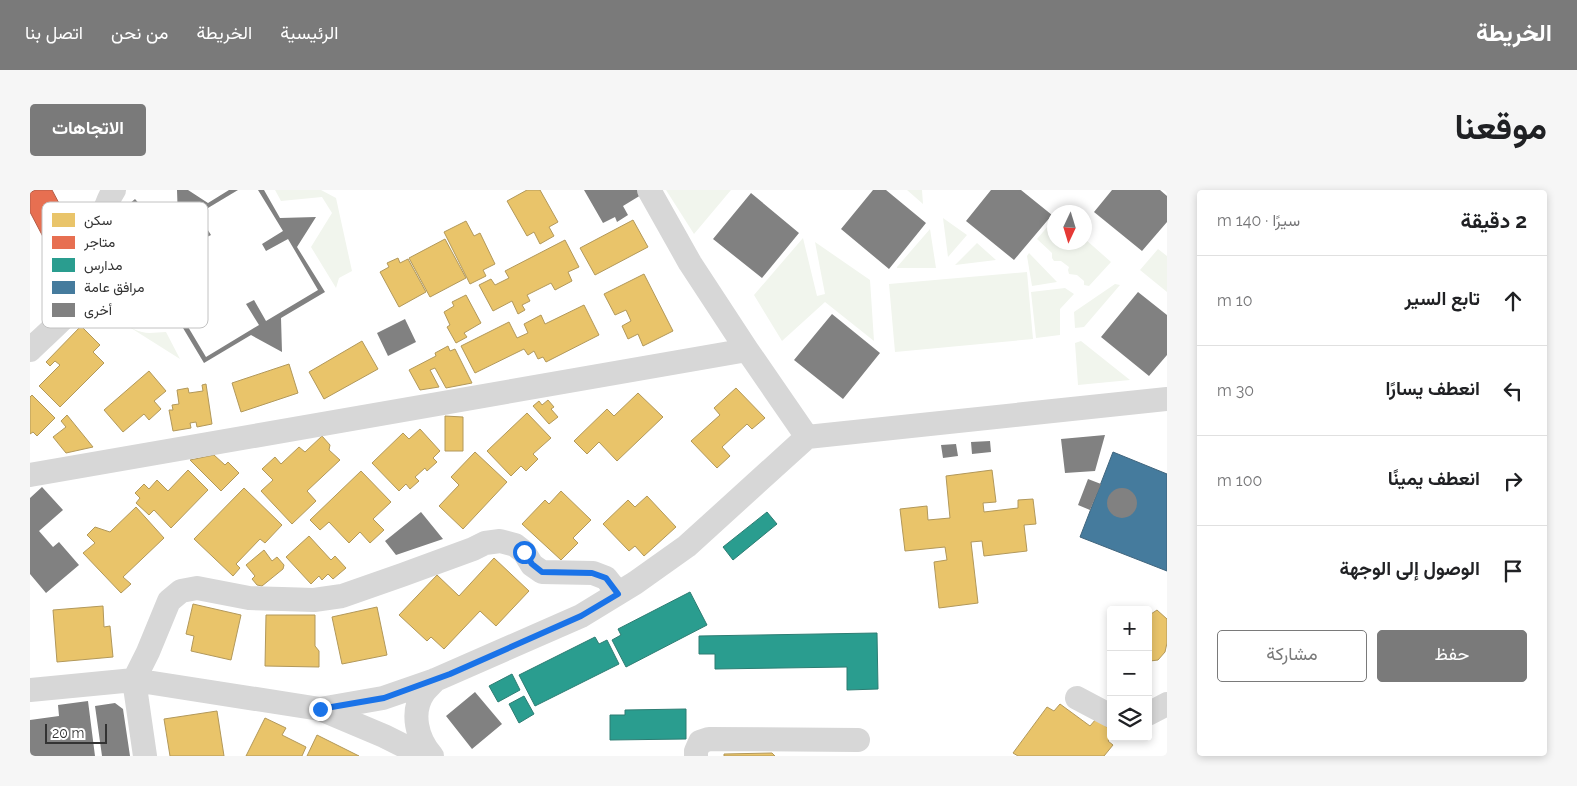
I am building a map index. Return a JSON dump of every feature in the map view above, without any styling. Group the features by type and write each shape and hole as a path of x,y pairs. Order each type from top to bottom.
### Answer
{"street":[{"path":"107,202 114,190"},
{"path":"649,190 690,263 807,437"},
{"path":"30,350 53,328"},
{"path":"30,474 747,350"},
{"path":"320,709 384,698 436,680 581,616 635,583 687,546 807,437 1167,399"},
{"path":"144,756 134,680 169,601 180,591 197,588 249,598 282,600 314,600 342,596 486,543 500,541 514,545 524,552 532,564 542,572 592,573 606,578 618,594"},
{"path":"30,690 134,680 320,709 384,736 424,756"},
{"path":"432,756 419,736 417,714 423,693 436,680"},
{"path":"1077,698 1107,714"},
{"path":"1152,712 1167,704"},
{"path":"696,756 700,742 708,739 858,740"}],"shaded area":[{"path":"275,190 321,190 336,198 352,271 339,278 336,288 311,247 332,213 322,197 281,201"},
{"path":"666,190 731,190 694,234"},
{"path":"907,190 922,190 923,204"},
{"path":"943,218 967,235 948,257"},
{"path":"1047,227 1047,248 1037,239"},
{"path":"930,229 936,268 897,268 897,267"},
{"path":"803,238 817,296 825,294 815,242 870,280 874,341 825,302 782,341 754,295"},
{"path":"977,243 996,260 955,265"},
{"path":"1092,245 1111,262 1089,286 1084,285 1084,281 1077,275 1069,274 1069,267 1061,261 1054,261 1052,253 1049,250 1092,250"},
{"path":"1158,249 1167,256 1167,292 1140,270"},
{"path":"1029,253 1057,282 1032,286 1027,256"},
{"path":"1027,272 1033,339 895,352 889,284"},
{"path":"1115,284 1120,285 1084,327 1075,328 1074,312"},
{"path":"1065,288 1074,294 1060,309 1060,335 1036,338 1031,292"},
{"path":"131,328 142,332 166,332 180,359"},
{"path":"1081,341 1130,380 1078,385 1075,343"}],"building: سكن":[{"path":"527,190 540,190 558,222 549,227 554,236 540,244 534,232 527,236 507,201"},
{"path":"633,220 648,247 595,275 580,248"},
{"path":"466,221 474,236 480,233 495,264 483,270 486,276 470,284 444,232"},
{"path":"445,239 466,278 430,297 409,258"},
{"path":"565,240 579,267 568,272 572,281 555,290 551,283 527,295 530,301 522,305 525,310 518,314 512,301 493,311 479,285 491,279 495,285 509,278 505,271"},
{"path":"398,258 400,263 408,259 426,292 399,307 380,272 389,267 387,263"},
{"path":"644,274 673,331 643,346 638,334 628,339 622,326 631,321 626,310 615,315 604,294"},
{"path":"466,295 481,323 464,333 467,337 456,343 447,327 450,325 444,312 454,306 452,302"},
{"path":"584,305 599,335 546,362 543,357 538,359 534,351 528,355 524,349 475,373 461,346 509,322 517,338 528,333 524,324 541,315 545,324"},
{"path":"79,328 83,328 100,345 93,352 104,363 60,407 39,386 60,365 55,361 50,366 46,362"},
{"path":"362,341 378,369 324,399 309,372"},
{"path":"448,346 450,351 455,349 472,383 446,388 435,368 430,370 439,387 420,390 409,370 436,356 435,353"},
{"path":"289,364 298,393 241,412 232,383"},
{"path":"149,371 166,391 154,401 161,409 149,420 144,414 123,432 104,410"},
{"path":"206,384 212,424 197,427 196,422 190,423 191,428 173,431 169,410 173,410 172,405 179,404 177,390 188,388 189,393 203,391 202,385"},
{"path":"736,388 765,418 752,429 747,424 722,447 730,456 717,468 691,441 720,415 714,408"},
{"path":"638,393 663,417 617,461 599,442 587,454 574,441 607,409 614,416"},
{"path":"32,395 55,418 37,436 33,432 30,434 30,397"},
{"path":"548,400 554,407 551,409 558,417 549,424 533,406 539,401 542,405"},
{"path":"527,413 551,438 533,454 538,459 526,471 521,466 511,476 487,451"},
{"path":"67,415 93,447 66,453 53,437 66,427 61,421"},
{"path":"445,416 463,417 463,451 445,451"},
{"path":"420,429 440,451 433,458 437,462 427,471 425,468 415,477 419,481 410,489 406,484 399,491 372,463 403,433 409,439"},
{"path":"322,436 330,445 329,450 340,460 307,491 316,501 292,524 261,491 273,480 262,469 275,457 281,464 299,447 305,452"},
{"path":"475,452 507,482 463,529 439,506 459,485 451,477"},
{"path":"214,455 225,465 228,462 239,473 221,491 190,460"},
{"path":"188,470 208,490 171,528 154,510 149,515 136,503 140,498 135,493 144,484 149,489 157,480 168,491"},
{"path":"992,470 996,502 983,503 984,512 1018,508 1018,500 1033,499 1036,524 1024,525 1027,551 984,556 982,541 971,542 978,603 939,608 934,562 947,560 945,547 905,551 900,509 927,506 928,520 950,518 946,476"},
{"path":"361,471 391,502 373,519 384,530 370,543 360,532 349,543 329,522 320,530 310,520"},
{"path":"244,488 282,525 265,543 260,539 236,564 240,568 233,576 194,539"},
{"path":"561,491 591,520 573,538 578,543 561,560 522,524 545,500 549,504"},
{"path":"647,496 676,527 644,556 635,546 629,551 603,524 628,500 635,507"},
{"path":"136,507 164,538 123,577 131,584 121,593 83,553 95,543 87,535 95,527 110,532"},
{"path":"309,536 331,560 335,556 346,568 333,579 328,574 322,580 319,576 311,584 286,557"},
{"path":"264,550 272,561 277,557 284,565 283,569 262,586 257,585 252,579 255,576 246,565"},
{"path":"494,558 529,591 496,626 480,611 444,649 431,637 427,641 399,615 437,575 459,596"},
{"path":"193,604 241,615 231,660 191,651 194,636 186,634"},
{"path":"103,606 104,627 110,626 113,657 57,662 53,610"},
{"path":"377,607 387,655 342,664 332,617"},
{"path":"1157,610 1167,619 1167,643 1165,652 1158,660 1152,661 1152,651 1152,613"},
{"path":"266,615 315,615 315,646 319,651 319,667 265,666"},
{"path":"1060,704 1090,726 1096,719 1107,727 1107,741 1113,745 1104,756 1018,756 1013,753 1047,707 1054,711"},
{"path":"217,711 224,756 170,756 164,719"},
{"path":"265,718 286,728 282,735 306,747 302,756 246,756"},
{"path":"317,735 359,756 307,756"},
{"path":"772,753 775,756 724,756 724,754"}],"building: متاجر":[{"path":"35,190 52,190 58,202 42,202 42,235 30,212 30,193"}],"building: مدارس":[{"path":"767,512 777,524 733,560 723,547"},
{"path":"690,592 707,625 626,667 612,640 621,635 618,629"},
{"path":"877,633 878,689 847,690 847,667 715,669 715,654 699,654 699,636"},
{"path":"595,637 599,644 607,640 619,664 535,706 519,675"},
{"path":"512,674 520,690 498,702 489,686"},
{"path":"524,696 534,714 519,723 509,704"},
{"path":"686,709 686,739 610,740 610,715 625,715 625,710"}],"building: مرافق عامة":[{"path":"1113,452 1167,474 1167,571 1080,537"}],"building: أخرى":[{"path":"177,190 188,190 206,202 177,202"},
{"path":"229,190 238,190 208,208 208,203"},
{"path":"258,190 264,190 280,218 316,217 297,247 325,292 281,318 282,352 251,335 204,363 183,328 189,328 206,357 259,325 246,304 254,300 266,321 318,290 288,239 266,251 262,244 283,231"},
{"path":"584,190 638,190 641,195 623,206 628,215 617,222 615,217 603,223"},
{"path":"873,190 886,190 926,223 889,269 841,229"},
{"path":"991,190 1021,190 1047,211 1047,221 1014,260 966,221"},
{"path":"1112,190 1160,190 1167,196 1167,222 1142,251 1094,212"},
{"path":"751,193 799,233 762,278 713,239"},
{"path":"1138,292 1167,315 1167,355 1149,376 1101,337"},
{"path":"832,314 880,353 843,399 794,360"},
{"path":"405,319 416,342 388,356 377,333"},
{"path":"1105,435 1095,471 1065,473 1061,439"},
{"path":"990,441 991,452 972,454 971,442"},
{"path":"956,444 958,456 943,458 941,445"},
{"path":"1088,479 1101,484 1090,510 1078,505"},
{"path":"42,487 63,510 39,531 53,547 59,542 79,565 46,593 30,574 30,498"},
{"path":"1122,488 1133,492 1137,503 1133,514 1122,518 1111,514 1107,503 1111,492"},
{"path":"421,512 443,539 396,555 385,541"},
{"path":"475,692 502,724 472,749 446,716"},
{"path":"88,701 95,756 30,756 30,720 59,716 58,705"},
{"path":"115,703 123,709 130,756 102,756 95,706"}],"route":[{"path":"320,709 384,698 450,674 581,616 618,594 606,578 592,573 542,572 532,564 524,552"}]}
